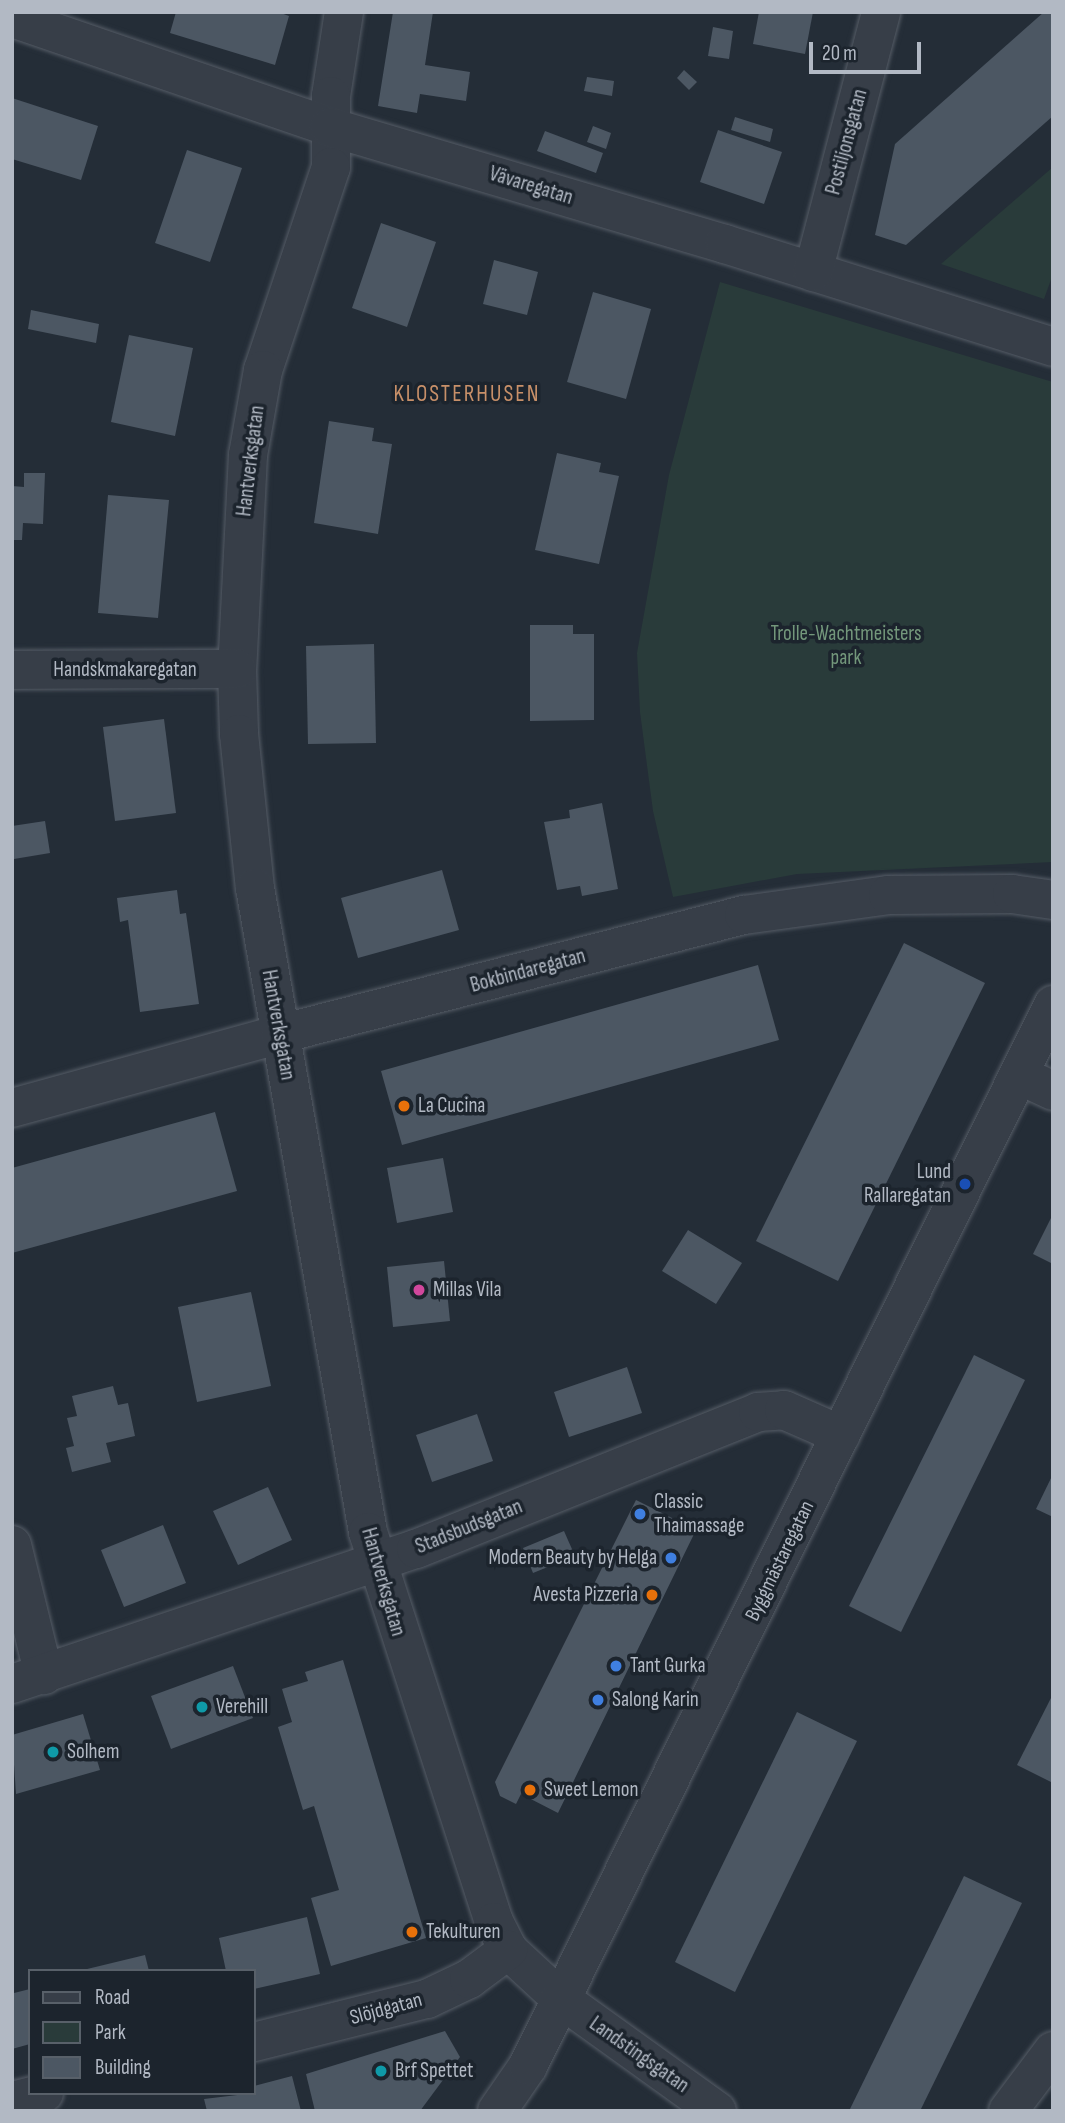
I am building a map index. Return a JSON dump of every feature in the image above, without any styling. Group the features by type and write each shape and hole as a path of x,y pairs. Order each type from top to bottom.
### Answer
{"street":[{"name":"Hantverksgatan","path":"344,12 330,127 331,167 263,370 250,443 237,669 239,734 255,888 376,1562 494,1922 508,1950 561,1999"},
{"name":"Postiljonsgatan","path":"813,272 881,12"},
{"name":"Vävaregatan","path":"12,18 330,127 1053,347"},
{"name":"Handskmakaregatan","path":"12,670 237,669"},
{"name":"Bokbindaregatan","path":"12,1108 280,1034 744,915 859,896 1012,894 1053,900"},
{"name":"Byggmästaregatan","path":"497,2111 528,2066 1053,1005"},
{"path":"1019,1075 1053,1091"},
{"name":"Stadsbudsgatan","path":"28,1680 376,1562 758,1412 784,1410 841,1436"},
{"path":"12,1545 28,1680"},
{"name":"Slöjdgatan","path":"256,2042 426,1999 469,1979 508,1950"},
{"name":"Landstingsgatan","path":"561,1999 717,2111"},
{"path":"1008,2111 1053,2051"},
{"path":"12,2101 36,2095"}],"green space":[{"path":"1053,167 1053,274 1044,299 941,264"},
{"name":"Trolle-Wachtmeisters park","path":"720,282 1053,382 1053,862 797,874 673,897 653,811 640,712 637,653 669,475"}],"building":[{"path":"176,12 278,12 289,16 275,65 170,33"},
{"path":"393,12 433,12 425,65 470,72 466,101 420,94 417,113 378,106"},
{"path":"759,12 813,12 805,54 753,44"},
{"path":"1044,12 1053,12 1053,116 906,245 875,235 895,144"},
{"path":"713,27 733,31 729,59 708,56"},
{"path":"684,70 697,82 689,90 677,78"},
{"path":"587,77 614,81 612,96 584,91"},
{"path":"12,98 98,126 81,180 12,159"},
{"path":"735,117 773,129 770,142 731,130"},
{"path":"593,126 611,133 606,149 587,142"},
{"path":"718,130 782,152 764,204 700,182"},
{"path":"545,131 603,153 596,173 537,151"},
{"path":"187,150 242,168 210,262 155,243"},
{"path":"381,223 436,242 407,327 352,308"},
{"path":"494,260 538,272 527,315 483,304"},
{"path":"593,292 651,309 626,399 567,382"},
{"path":"31,310 99,324 96,343 28,329"},
{"path":"129,335 193,348 175,436 111,422"},
{"path":"329,421 374,428 372,441 392,444 378,534 314,523"},
{"path":"557,453 601,463 599,472 619,476 599,564 535,550"},
{"path":"24,473 45,473 43,524 23,523 22,540 12,540 12,486 24,487"},
{"path":"108,495 169,500 158,618 98,613"},
{"path":"530,625 573,625 573,634 594,634 594,720 530,721"},
{"path":"374,644 376,743 308,744 306,646"},
{"path":"164,719 176,813 115,821 103,727"},
{"path":"602,803 618,889 582,896 580,886 557,890 544,822 570,818 569,810"},
{"path":"45,821 50,853 14,859 12,826"},
{"path":"442,870 459,930 358,958 341,898"},
{"path":"177,890 180,914 186,913 199,1004 140,1012 128,920 120,922 117,898"},
{"path":"904,943 985,983 838,1281 756,1241"},
{"path":"758,965 779,1040 402,1145 381,1071"},
{"path":"215,1112 237,1191 12,1253 12,1168"},
{"path":"443,1158 453,1212 397,1223 387,1168"},
{"path":"1053,1214 1053,1264 1033,1254"},
{"path":"688,1230 742,1263 716,1304 662,1271"},
{"path":"444,1261 450,1321 393,1327 387,1267"},
{"path":"251,1292 271,1386 197,1402 178,1307"},
{"path":"974,1355 1025,1380 901,1632 849,1606"},
{"path":"627,1367 642,1413 569,1437 554,1392"},
{"path":"113,1386 118,1405 128,1403 135,1436 106,1443 111,1462 72,1472 66,1448 74,1446 67,1418 77,1416 72,1396"},
{"path":"477,1414 493,1461 432,1482 416,1435"},
{"path":"1053,1474 1053,1517 1036,1509"},
{"path":"268,1487 292,1540 238,1565 213,1511"},
{"path":"636,1500 696,1530 558,1813 521,1794 516,1804 500,1796 495,1782"},
{"path":"163,1525 186,1583 124,1607 101,1550"},
{"path":"564,1531 575,1556 533,1573 523,1548"},
{"path":"343,1660 426,1938 331,1966 311,1898 339,1890 314,1806 303,1810 278,1727 292,1722 282,1689 308,1681 305,1672"},
{"name":"Verehill","path":"233,1666 253,1718 171,1749 151,1696"},
{"path":"1053,1694 1053,1783 1017,1765"},
{"path":"797,1712 857,1741 735,1992 675,1962"},
{"name":"Solhem","path":"83,1714 100,1770 16,1794 12,1735"},
{"path":"964,1876 1022,1903 920,2111 849,2111"},
{"path":"307,1917 320,1974 256,1989 256,1969 226,1969 219,1938"},
{"path":"145,1955 148,1969 87,1969"},
{"path":"12,1988 14,1993 28,1990 28,2045 12,2049"},
{"name":"Brf Spettet","path":"445,2031 460,2057 420,2111 315,2111 306,2074"},
{"path":"292,2076 301,2111 207,2111 204,2099 256,2095 256,2085"}],"place":[{"name":"La Cucina","path":"404,1106"},
{"name":"Lund Rallaregatan","path":"965,1184"},
{"name":"Millas Vila","path":"419,1290"},
{"name":"Classic Thaimassage","path":"640,1514"},
{"name":"Modern Beauty by Helga","path":"671,1558"},
{"name":"Avesta Pizzeria","path":"652,1595"},
{"name":"Tant Gurka","path":"616,1666"},
{"name":"Salong Karin","path":"598,1700"},
{"name":"Verehill","path":"202,1707"},
{"name":"Solhem","path":"53,1752"},
{"name":"Sweet Lemon","path":"530,1790"},
{"name":"Tekulturen","path":"412,1932"},
{"name":"Brf Spettet","path":"381,2071"}],"district":[{"name":"KLOSTERHUSEN","path":"467,394"}]}
